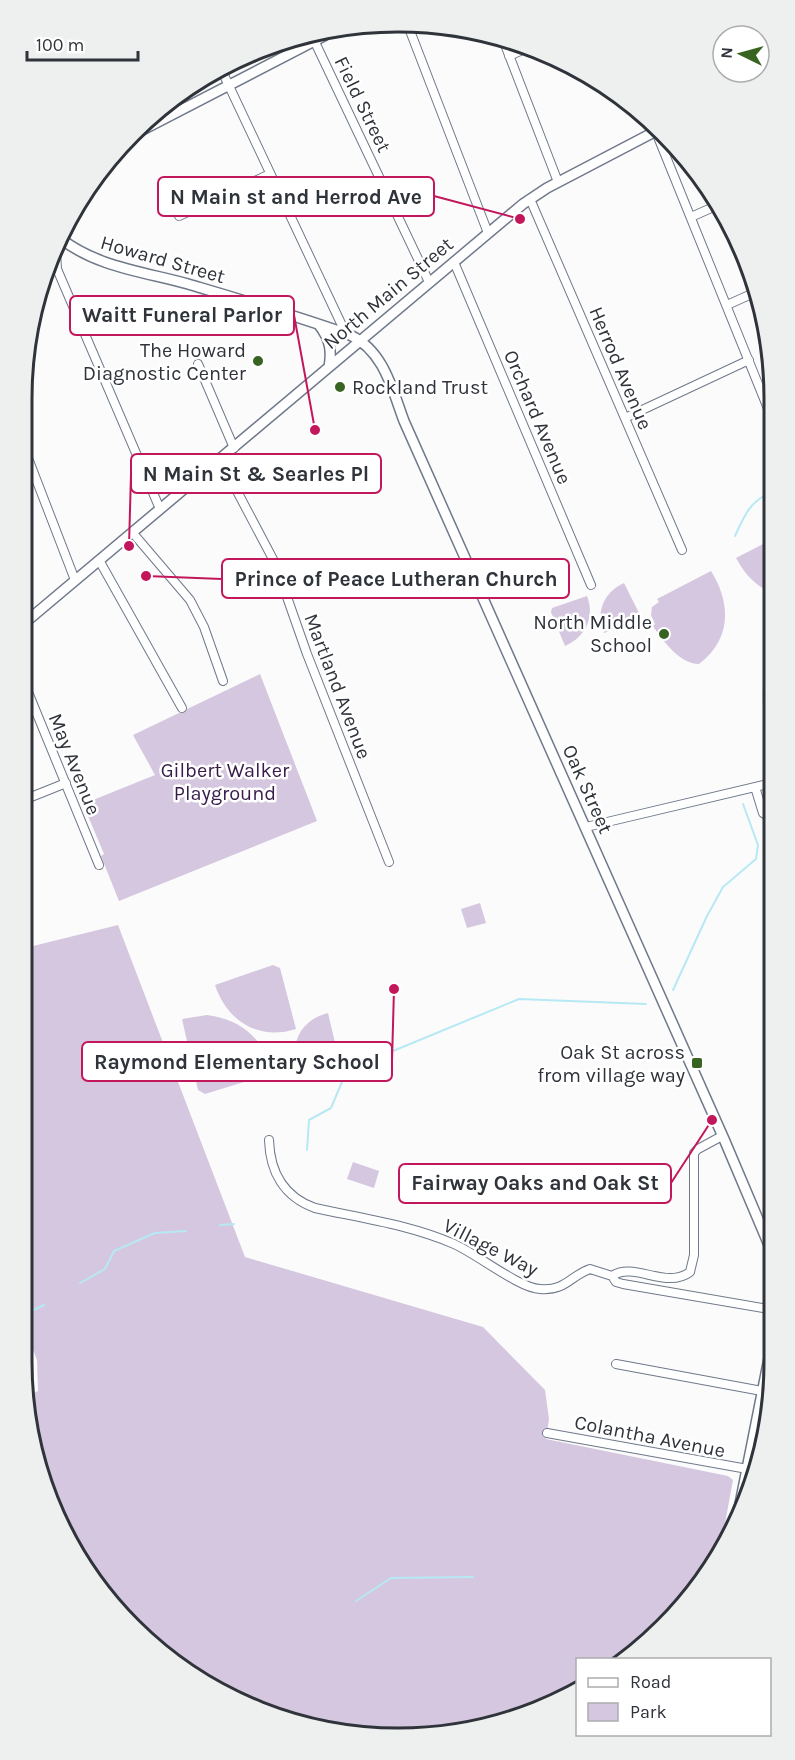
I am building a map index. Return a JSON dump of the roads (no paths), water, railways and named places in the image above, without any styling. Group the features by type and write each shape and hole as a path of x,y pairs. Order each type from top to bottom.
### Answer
{"main road":[{"path":"154,124 306,43"},
{"name":"North Main Street","path":"32,617 530,199 651,134"},
{"name":"Howard Street","path":"66,242 86,255 102,261 202,288 346,334 361,341"},
{"path":"319,325 329,342 331,356 329,367"},
{"name":"Oak Street","path":"361,341 375,353 384,369 404,420 764,1234"},
{"path":"755,1441 763,1386"}],"street":[{"path":"410,32 488,233"},
{"name":"Field Street","path":"315,41 429,282"},
{"path":"506,48 558,182"},
{"path":"509,56 518,52"},
{"path":"224,76 346,334"},
{"path":"663,146 764,398"},
{"path":"179,216 270,174"},
{"name":"Herrod Avenue","path":"530,199 682,550"},
{"path":"691,217 710,208"},
{"name":"Orchard Avenue","path":"454,262 591,585"},
{"path":"57,264 160,509"},
{"path":"727,305 749,295"},
{"path":"625,418 749,360"},
{"path":"198,364 234,448"},
{"name":"Martland Avenue","path":"220,459 275,563 307,654 389,862"},
{"path":"32,469 75,580"},
{"path":"132,532 198,611 223,681"},
{"path":"99,560 182,708"},
{"name":"May Avenue","path":"32,701 99,865"},
{"path":"32,797 66,783"},
{"path":"586,827 764,785"},
{"path":"755,787 764,814"},
{"name":"Village Way","path":"269,1140 270,1159 277,1177 291,1195 311,1206 433,1235 473,1253 522,1284 535,1289 551,1289 563,1286 590,1269 612,1276 618,1272 627,1272 675,1278 690,1272 694,1255 694,1153 722,1136"},
{"path":"612,1276 616,1281 764,1308"},
{"path":"616,1364 762,1391"},
{"name":"Colantha Avenue","path":"547,1433 747,1470"}],"waterway":[{"path":"735,536 748,510 764,496"},
{"path":"673,990 723,887 756,859 758,845 743,804"},
{"path":"307,1150 309,1120 331,1108 347,1070 519,999 646,1004"},
{"path":"220,1225 234,1224"},
{"path":"80,1283 105,1269 114,1251 155,1233 186,1231"},
{"path":"32,1311 44,1305"},
{"path":"356,1601 391,1578 473,1577"}],"place":[{"name":"N Main st and Herrod Ave","path":"520,219"},
{"name":"The Howard Diagnostic Center","path":"258,361"},
{"name":"Rockland Trust","path":"340,387"},
{"name":"Waitt Funeral Parlor","path":"315,430"},
{"name":"N Main St & Searles Pl","path":"129,546"},
{"name":"Prince of Peace Lutheran Church","path":"146,576"},
{"name":"North Middle School","path":"664,634"},
{"name":"Raymond Elementary School","path":"394,989"},
{"name":"Oak St across from village way","path":"697,1063"},
{"name":"Fairway Oaks and Oak St","path":"712,1120"}],"park label":[{"name":"Gilbert Walker Playground","path":"225,782"}]}
